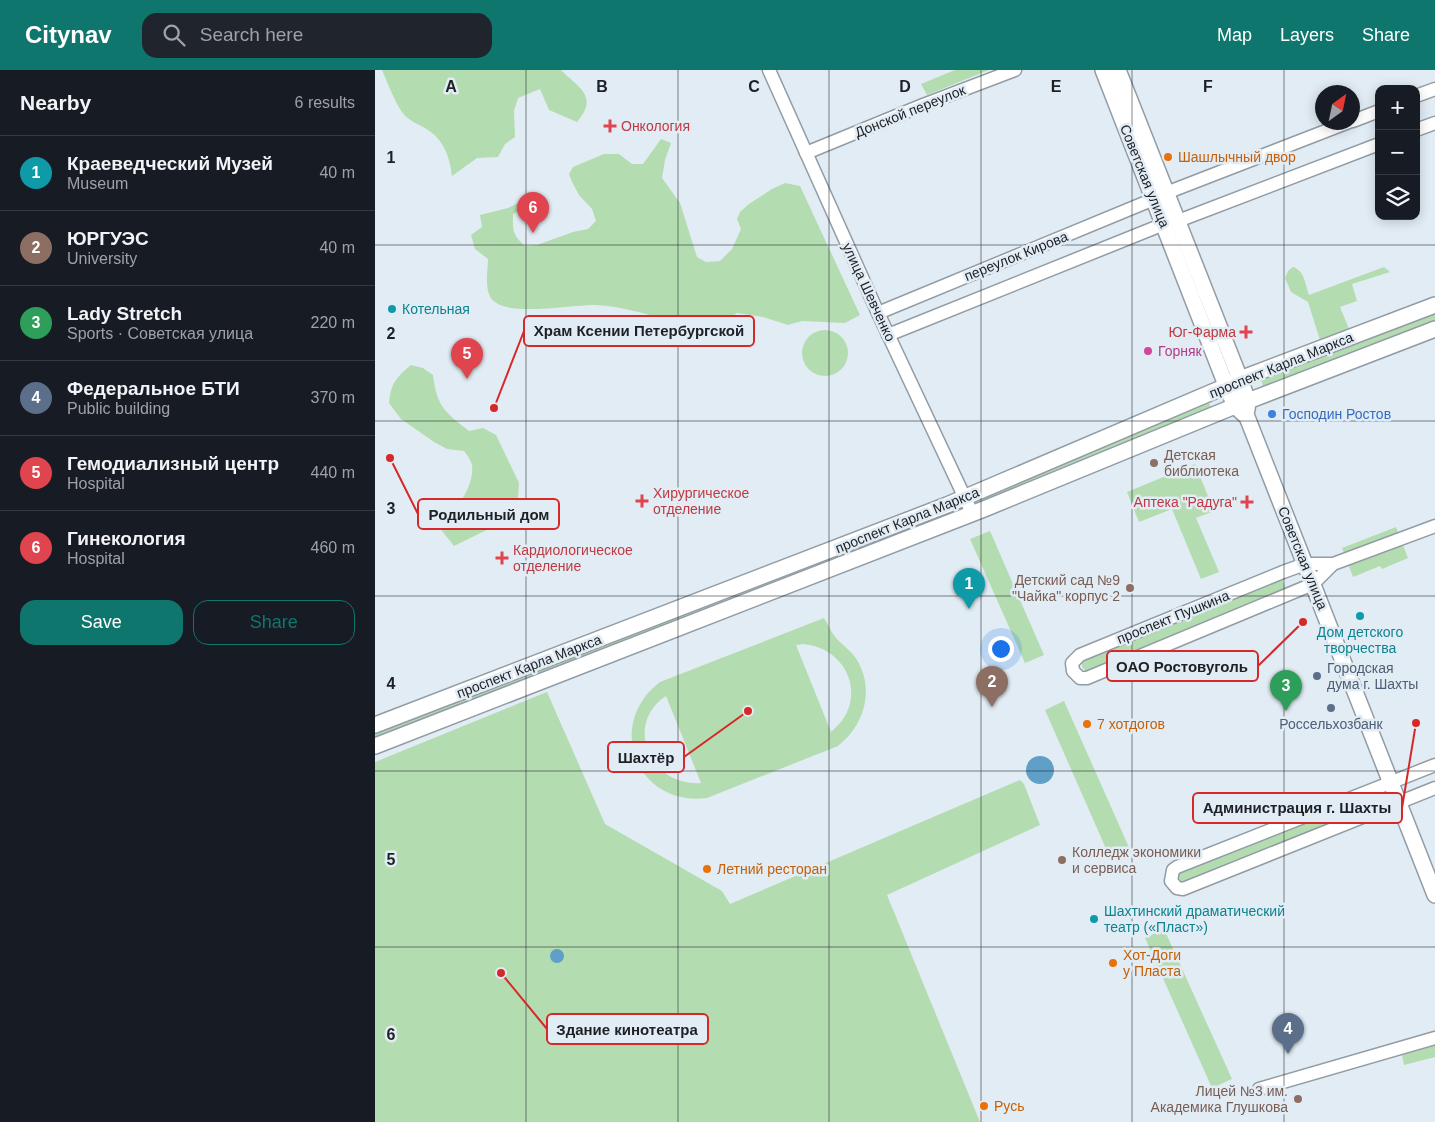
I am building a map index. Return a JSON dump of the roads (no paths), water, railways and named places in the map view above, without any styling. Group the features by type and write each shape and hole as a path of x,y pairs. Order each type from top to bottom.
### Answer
{"main road":[{"name":"Советская улица","path":"1103,70 1240,379 1241,403"},
{"name":"Советская улица","path":"1118,70 1160,196"},
{"name":"Советская улица","path":"1171,223 1226,385 1241,403 1247,417 1435,895"},
{"name":"проспект Карла Маркса","path":"375,725 965,498 1240,379 1435,305"},
{"name":"проспект Карла Маркса","path":"375,746 474,709 972,513 1241,403 1435,329"}],"street":[{"name":"улица Шевченко","path":"769,70 888,335 972,513"},
{"name":"Донской переулок","path":"806,153 1015,70"},
{"path":"1420,95 1435,89"},
{"path":"1360,118 1375,113"},
{"path":"1420,129 1435,123"},
{"name":"переулок Кирова","path":"878,313 1160,196 1329,130"},
{"name":"переулок Кирова","path":"888,335 1171,223 1375,146"},
{"name":"проспект Пушкина","path":"1333,564 1313,584 1087,678 1080,678 1073,671 1072,663 1080,654 1305,564 1333,564 1435,526"},
{"path":"1435,765 1177,867 1173,870 1171,881 1177,888 1183,889 1435,788"},
{"path":"1259,1088 1435,1038"}],"water":[{"path":"1040,756 1050,760 1054,770 1050,780 1040,784 1030,780 1026,770 1030,760"},
{"path":"554,949 560,949 564,956 560,963 554,963 550,959 550,953"}],"place":[{"name":"Онкология","path":"610,126"},
{"name":"Шашлычный двор","path":"1168,157"},
{"name":"Гинекология","path":"533,233"},
{"name":"Котельная","path":"392,309"},
{"name":"Юг-Фарма","path":"1246,332"},
{"name":"Горняк","path":"1148,351"},
{"name":"Гемодиализный центр","path":"467,379"},
{"name":"Храм Ксении Петербургской","path":"494,408"},
{"name":"Господин Ростов","path":"1272,414"},
{"name":"Родильный дом","path":"390,458"},
{"name":"Детская библиотека","path":"1154,463"},
{"name":"Хирургическое отделение","path":"642,501"},
{"name":"Аптека \"Радуга\"","path":"1247,502"},
{"name":"Кардиологическое отделение","path":"502,558"},
{"name":"Детский сад №9 \"Чайка\" корпус 2","path":"1130,588"},
{"name":"Краеведческий Музей","path":"969,609"},
{"name":"Дом детского творчества","path":"1360,616"},
{"name":"ОАО Ростовуголь","path":"1303,622"},
{"name":"Городская дума г. Шахты","path":"1317,676"},
{"name":"ЮРГУЭС","path":"992,707"},
{"name":"Россельхозбанк","path":"1331,708"},
{"name":"Шахтёр","path":"748,711"},
{"name":"Lady Stretch","path":"1286,711"},
{"name":"Администрация г. Шахты","path":"1416,723"},
{"name":"7 хотдогов","path":"1087,724"},
{"name":"Колледж экономики и сервиса","path":"1062,860"},
{"name":"Летний ресторан","path":"707,869"},
{"name":"Шахтинский драматический театр («Пласт»)","path":"1094,919"},
{"name":"Хот-Доги у Пласта","path":"1113,963"},
{"name":"Здание кинотеатра","path":"501,973"},
{"name":"Федеральное БТИ","path":"1288,1054"},
{"name":"Лицей №3 им. Академика Глушкова","path":"1298,1099"},
{"name":"Русь","path":"984,1106"}]}
